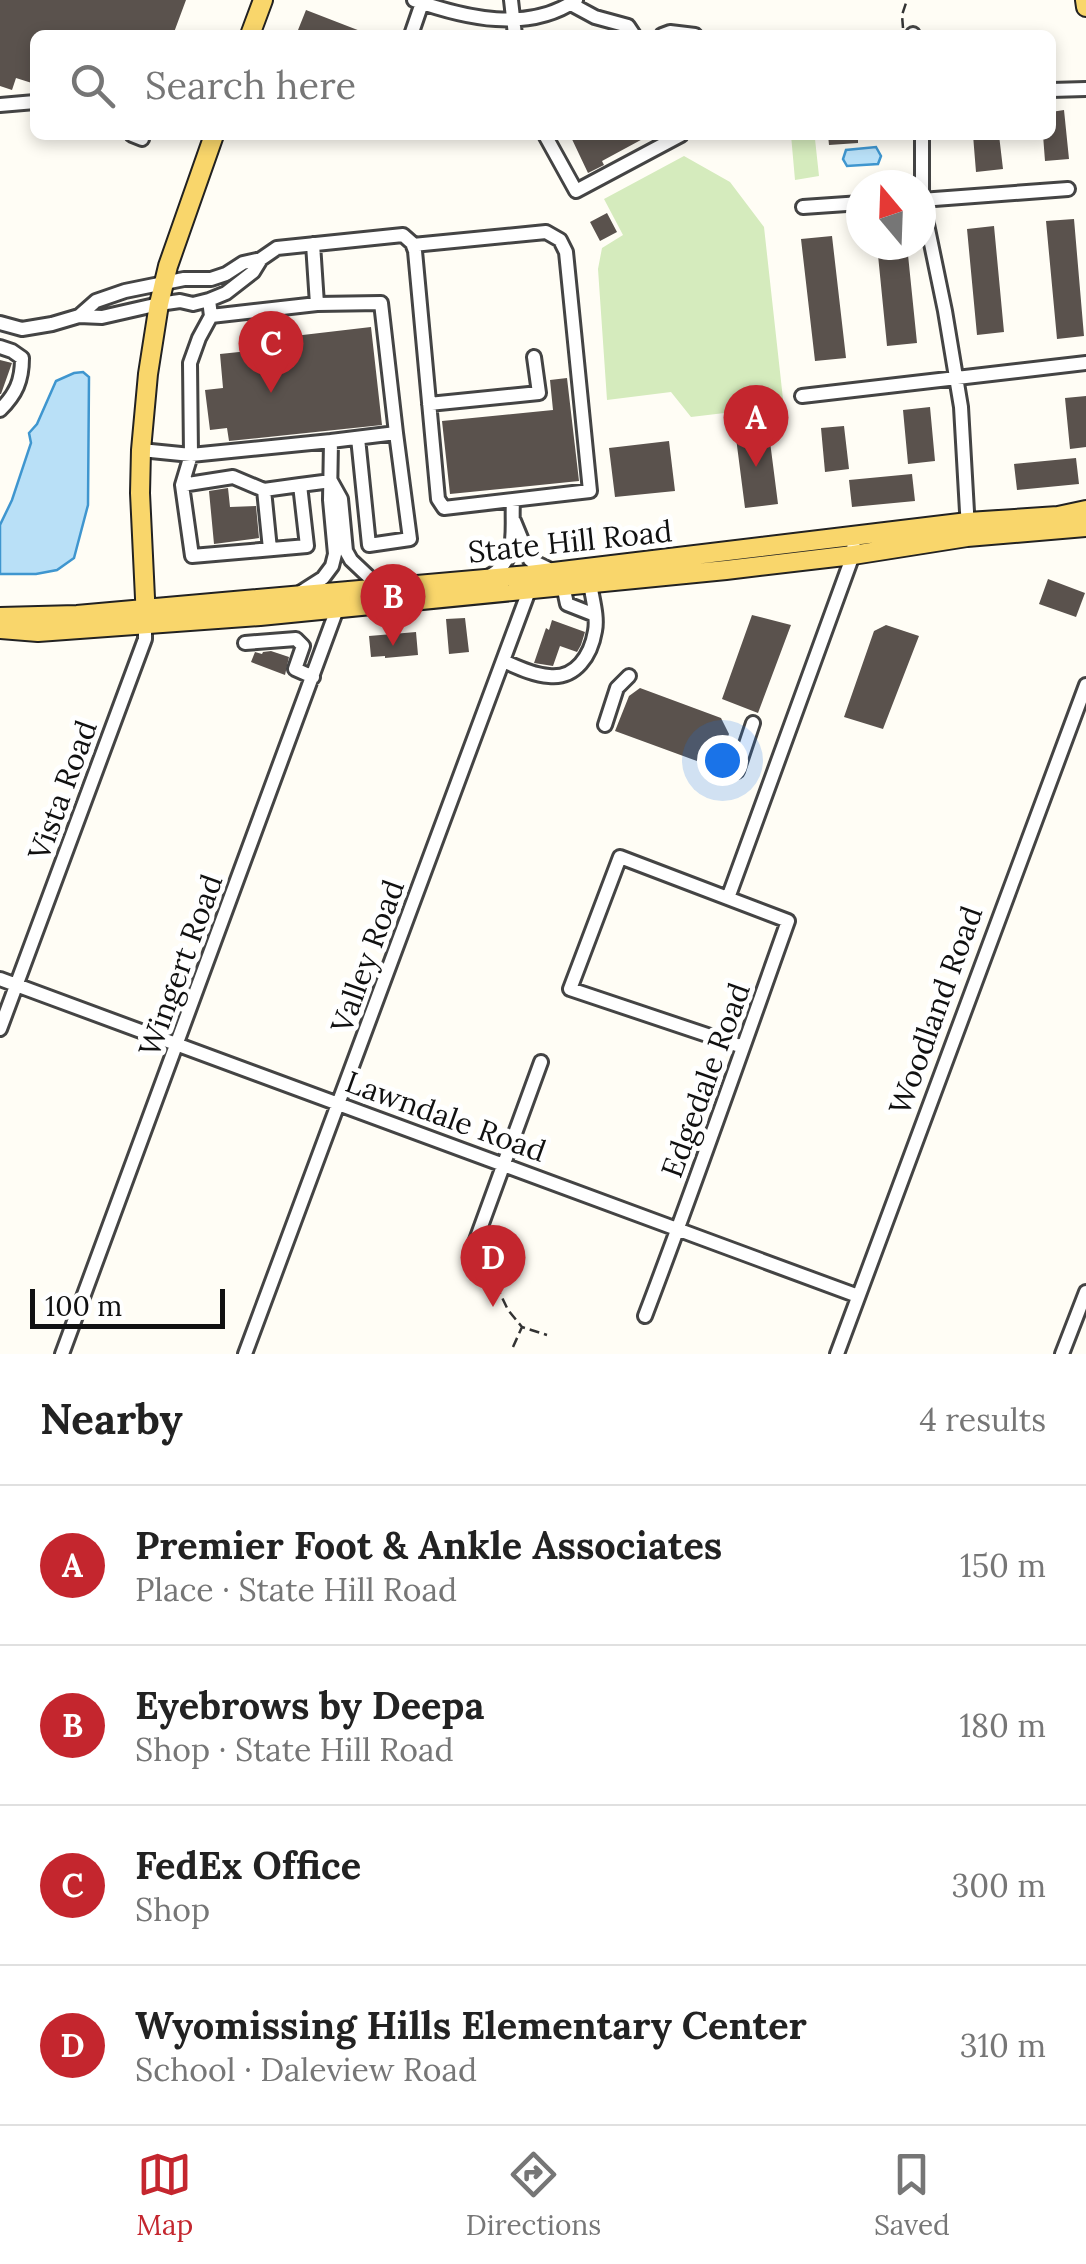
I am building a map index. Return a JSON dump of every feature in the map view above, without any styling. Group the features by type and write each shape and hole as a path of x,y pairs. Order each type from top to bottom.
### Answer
{"main road":[{"path":"252,30 263,0"},
{"path":"146,616 140,524 148,374 164,283 212,140"},
{"name":"State Hill Road","path":"558,578 590,583 853,555 968,529 1086,510"},
{"name":"State Hill Road","path":"0,616 146,616 530,582 854,535 968,529 1009,536 1086,527"},
{"name":"State Hill Road","path":"0,629 38,632 295,596 340,600 391,588 485,578 530,582"}],"street":[{"path":"511,0 514,30"},
{"path":"412,30 418,2 454,6 475,18 536,16 566,4 631,30"},
{"path":"1056,90 1086,89"},
{"path":"0,105 30,102"},
{"path":"548,140 576,191 672,140"},
{"path":"922,140 922,170"},
{"path":"936,199 1068,188"},
{"path":"803,207 846,205"},
{"path":"79,316 96,301 124,291 212,279 277,248 403,236 413,245 438,499 444,508 590,492 566,252 560,240 546,232 413,245"},
{"path":"313,244 318,304"},
{"path":"0,322 22,329 79,316 102,317 159,304 209,300 226,294 252,272 261,258"},
{"path":"934,260 961,407 968,529"},
{"path":"209,300 211,316 190,362 191,455 182,485 192,556 307,546 300,486"},
{"path":"211,316 318,304 381,303 410,539 369,544 358,438"},
{"path":"0,347 22,358 22,373 16,393 0,410"},
{"path":"429,404 539,393 534,357"},
{"path":"802,396 1086,362"},
{"path":"141,450 191,455 396,434"},
{"path":"295,596 324,578 335,554 330,500 331,441"},
{"path":"182,485 233,477 264,490 331,481"},
{"path":"331,481 341,500 346,550 370,576 391,588"},
{"path":"264,490 270,549"},
{"path":"485,578 500,571 510,557 512,501"},
{"path":"513,519 530,560 558,578 567,604 595,614"},
{"path":"743,1048 570,989 620,857 728,898 853,555 854,535"},
{"name":"Valley Road","path":"245,1354 530,582"},
{"path":"503,662 549,676 577,669 596,630 590,583"},
{"name":"Wingert Road","path":"62,1354 340,600"},
{"name":"Vista Road","path":"0,1029 145,639 146,616"},
{"path":"245,643 296,639 302,646 294,669 313,677"},
{"path":"606,725 617,688 629,676"},
{"name":"Woodland Road","path":"837,1354 1086,685"},
{"path":"737,771 753,723"},
{"name":"Edgedale Road","path":"646,1316 788,921 728,898"},
{"name":"Lawndale Road","path":"0,979 858,1296"},
{"path":"477,1254 503,1164 541,1062"},
{"path":"1062,1354 1086,1292"}],"path":[{"path":"907,0 902,15 910,30"},
{"path":"477,1254 522,1327 548,1335"},
{"path":"513,1347 522,1327"}],"green space":[{"path":"791,140 815,140 819,176 795,180"},
{"path":"684,156 730,182 764,227 783,399 740,404 733,412 691,417 671,392 607,400 598,269 602,248 623,235 604,199"}],"water":[{"path":"876,147 881,156 878,164 847,166 843,159 846,150"},
{"path":"83,372 89,377 88,505 74,558 57,570 0,574 0,525 31,443 29,433 56,381"}],"building":[{"path":"0,0 186,0 175,30 30,30 30,82 16,78 12,90 0,86"},
{"path":"306,10 358,30 298,30"},
{"path":"1064,110 1069,159 1045,161 1043,140 1056,140 1056,111"},
{"path":"572,140 641,140 602,161 604,165 588,173"},
{"path":"828,140 858,140 858,143 829,145"},
{"path":"973,140 1000,140 1003,169 976,172"},
{"path":"607,213 617,232 600,241 590,222"},
{"path":"1074,219 1084,336 1057,339 1046,221"},
{"path":"994,226 1004,332 977,335 967,229"},
{"path":"832,236 846,358 815,361 801,239"},
{"path":"878,260 909,260 917,343 887,346"},
{"path":"371,327 382,425 229,441 227,428 210,430 205,390 223,388 220,354 278,348 277,338"},
{"path":"0,360 12,363 1,394 0,394"},
{"path":"567,378 579,481 450,494 442,421 553,410 550,380"},
{"path":"1086,396 1086,447 1070,449 1065,398"},
{"path":"930,407 935,461 908,464 903,410"},
{"path":"768,426 778,504 745,508 735,430"},
{"path":"844,426 849,469 825,472 821,428"},
{"path":"669,441 675,491 615,497 609,448"},
{"path":"1076,458 1079,484 1017,490 1014,464"},
{"path":"912,474 915,501 852,507 849,480"},
{"path":"228,488 230,507 256,506 259,538 214,544 209,491"},
{"path":"1048,579 1085,593 1076,617 1039,604"},
{"path":"752,615 791,625 758,713 722,699"},
{"path":"465,618 469,652 449,654 446,619"},
{"path":"552,620 585,632 581,645 577,652 560,646 553,666 534,663 546,628 549,630"},
{"path":"886,625 919,636 883,729 844,717 874,631"},
{"path":"416,632 418,655 371,657 369,636"},
{"path":"271,651 289,657 285,675 251,662 255,652"},
{"path":"640,688 721,718 729,734 716,768 615,731 629,696"}],"place":[{"name":"FedEx Office","path":"271,393"},
{"name":"Premier Foot & Ankle Associates","path":"756,467"},
{"name":"Eyebrows by Deepa","path":"393,646"},
{"name":"Wyomissing Hills Elementary Center","path":"493,1307"}]}
